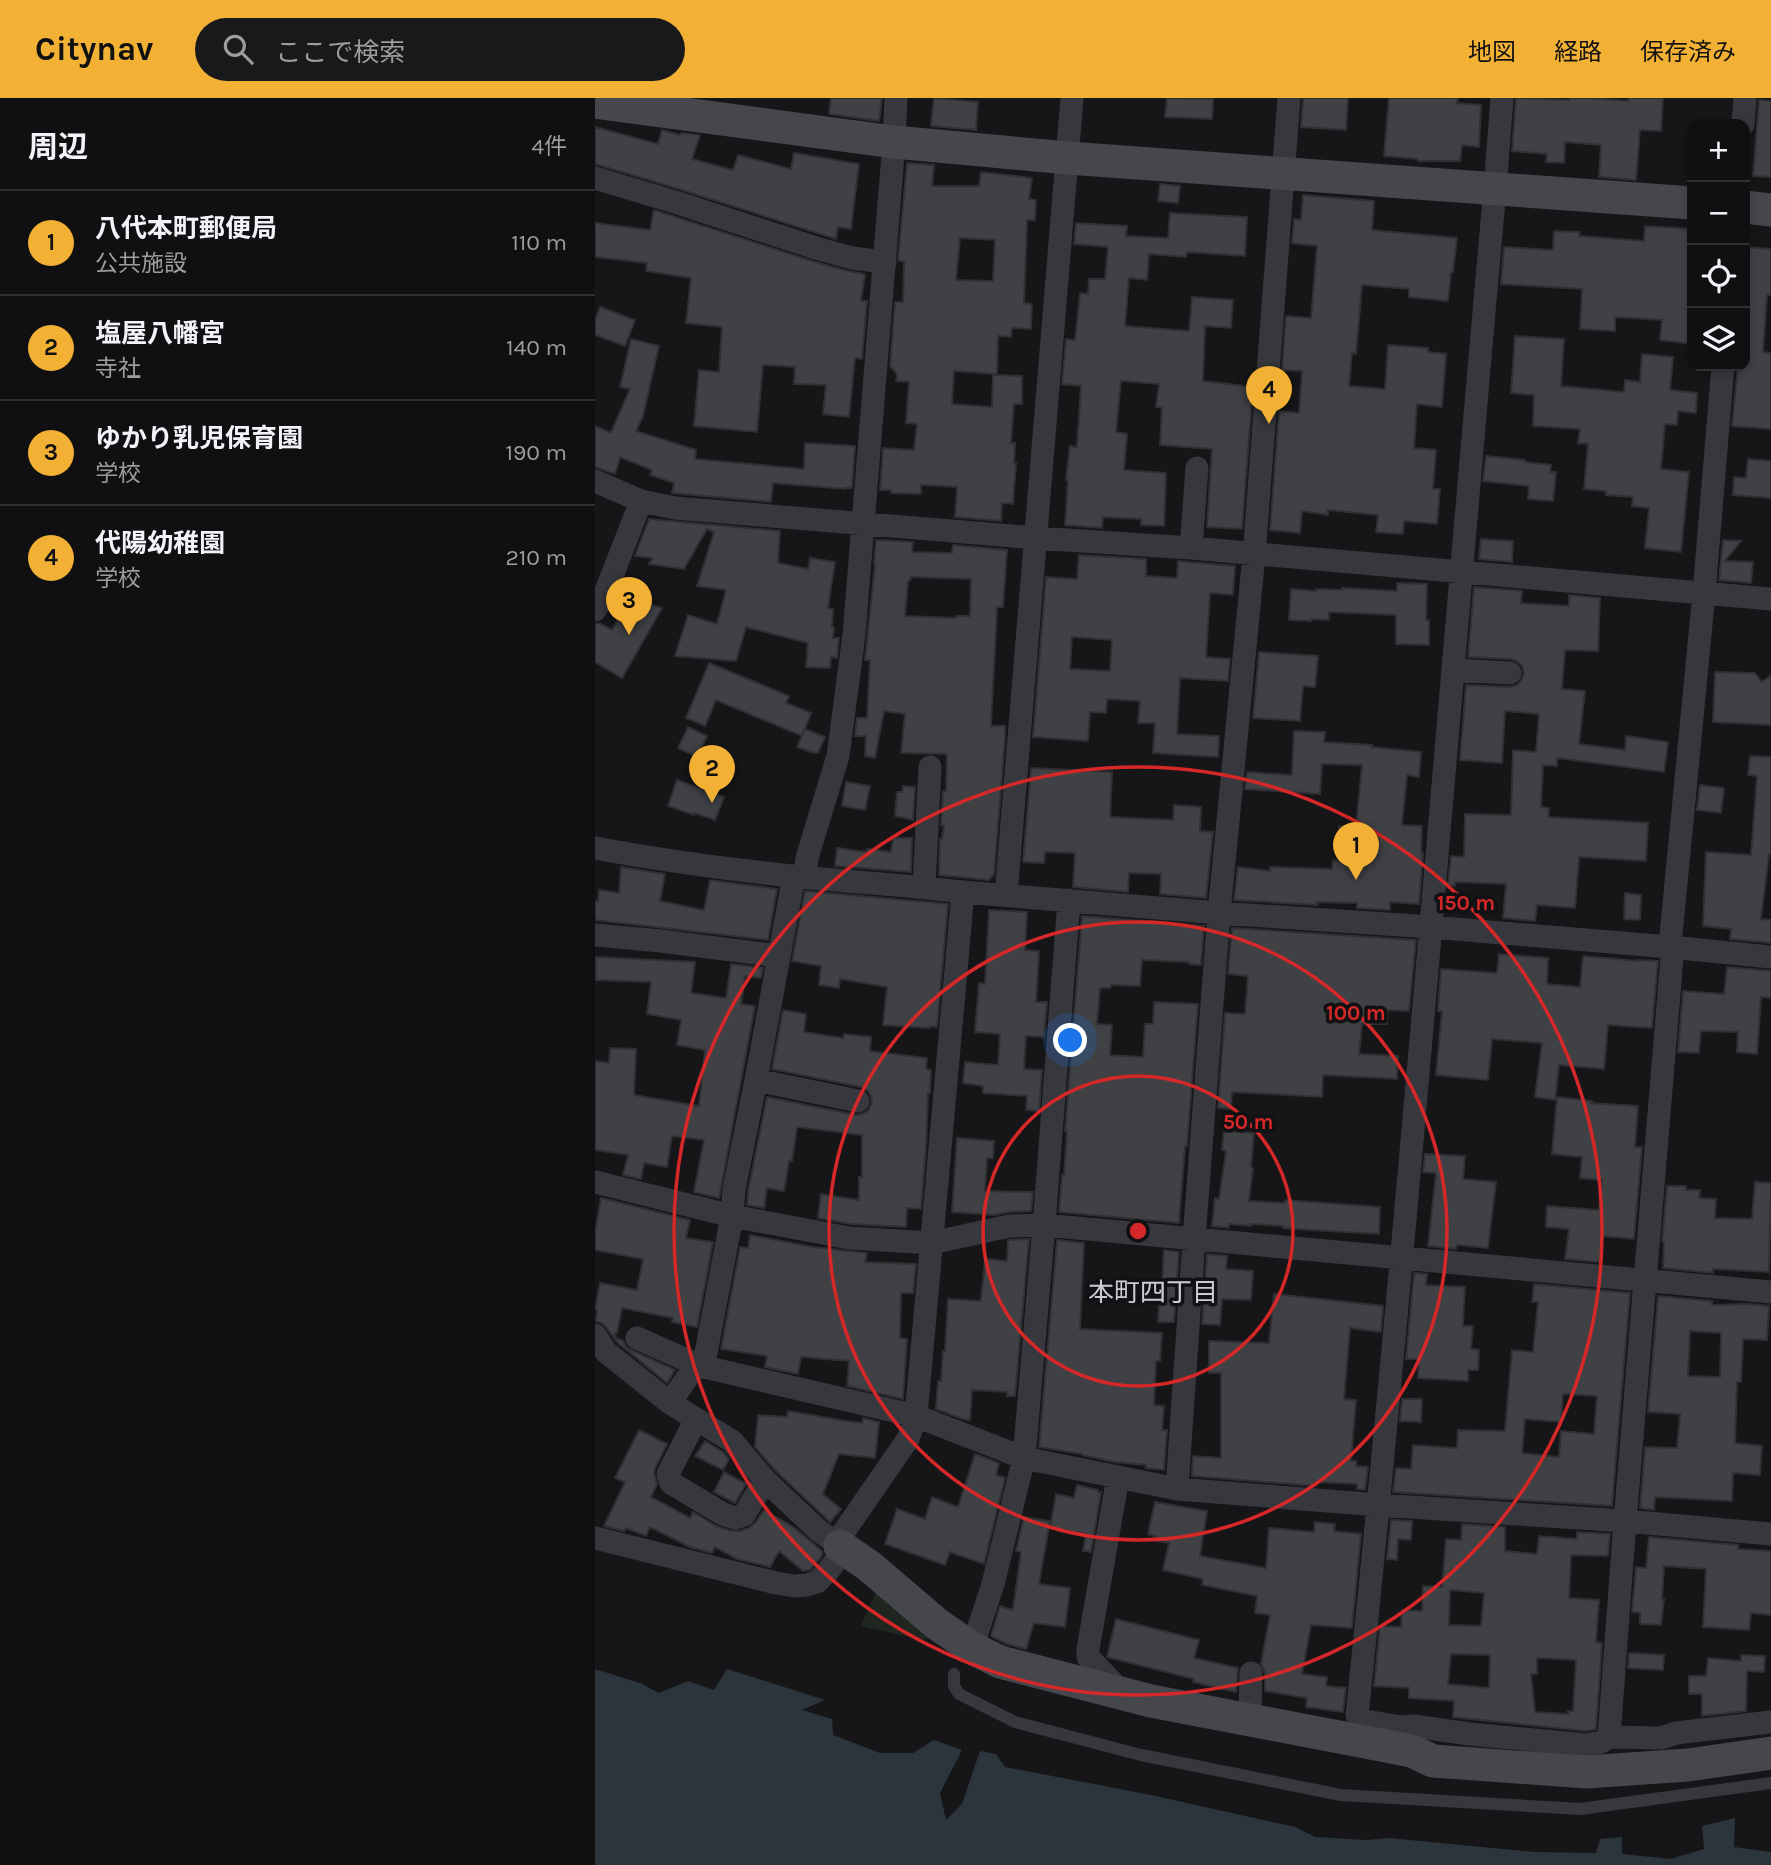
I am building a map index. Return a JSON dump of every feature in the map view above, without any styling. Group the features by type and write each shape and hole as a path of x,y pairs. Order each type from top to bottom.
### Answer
{"street":[{"path":"670,1403 691,1371 700,1366 706,1353 732,1216 734,1189 779,956 799,877 838,756 854,635 896,98"},
{"path":"1006,895 1072,98"},
{"path":"1177,1489 1219,914 1254,555 1289,98"},
{"path":"1501,98 1402,1258 1357,1715 1359,1720 1469,1734 1587,1758"},
{"path":"1743,119 1745,98"},
{"path":"595,102 894,142 1283,175 1687,203"},
{"path":"595,178 816,248 852,258 885,262"},
{"path":"1750,207 1771,209"},
{"path":"1609,1737 1672,958 1670,947 1723,371"},
{"path":"1191,548 1197,468"},
{"path":"595,481 641,500 675,508 1191,548 1771,598"},
{"path":"595,610 603,599 641,500"},
{"path":"1453,670 1510,673"},
{"path":"924,887 930,767"},
{"path":"595,848 668,861 799,877 1219,914 1431,927 1771,957"},
{"path":"595,1538 776,1583 794,1586 817,1582 837,1559 843,1533 908,1438 916,1416 963,892"},
{"path":"963,1661 993,1584 1024,1458 1069,900"},
{"path":"595,935 779,956"},
{"path":"757,1080 857,1101"},
{"path":"595,1182 732,1216 849,1238 931,1243 1009,1226 1044,1225 1771,1292"},
{"path":"595,1335 606,1352 670,1403 732,1441 765,1479 818,1530 869,1566 937,1624 963,1661"},
{"path":"637,1338 700,1366 916,1416 1024,1458 1177,1489 1771,1534"},
{"path":"698,1420 668,1474 671,1483 723,1514 735,1518 744,1515 765,1479"},
{"path":"1111,1690 1112,1682 1088,1657 1088,1649 1118,1477"},
{"path":"963,1661 1000,1662 1151,1701 1412,1751 1433,1761 1587,1758 1688,1765 1755,1755"},
{"path":"1248,1720 1251,1673"},
{"path":"1661,1738 1771,1722"},
{"path":"1587,1758 1609,1737 1661,1738 1733,1748 1755,1755"}],"lane":[{"path":"963,1661 954,1686 959,1694 1015,1722 1140,1755 1341,1795 1580,1809 1771,1783"}],"shaded area":[{"path":"878,1587 941,1634 923,1640 861,1626"},
{"path":"595,1669 640,1683 659,1693 688,1681 714,1690 727,1669 825,1700 802,1710 832,1719 833,1735 880,1753 913,1753 934,1740 962,1750 940,1793 946,1820 962,1804 980,1751 996,1754 1005,1767 1151,1795 1295,1827 1315,1837 1367,1840 1389,1838 1535,1852 1596,1853 1600,1839 1622,1837 1622,1854 1671,1859 1704,1849 1702,1826 1735,1818 1734,1847 1771,1852 1771,1865 595,1865"}],"building":[{"path":"831,98 882,98 879,121 829,114"},
{"path":"934,98 978,102 976,130 931,126"},
{"path":"1167,98 1213,99 1212,119 1165,117"},
{"path":"1303,98 1348,98 1346,130 1301,127"},
{"path":"1389,98 1458,98 1457,103 1481,105 1479,147 1462,145 1460,161 1418,161 1384,156"},
{"path":"1516,98 1628,101 1629,98 1663,98 1661,131 1640,130 1636,180 1599,177 1601,145 1565,142 1564,163 1546,162 1547,154 1512,151"},
{"path":"1759,100 1771,101 1771,177 1753,176"},
{"path":"595,127 658,144 662,130 680,135 700,135 692,159 733,170 738,155 791,169 794,153 859,164 851,229 838,227 836,239 595,164"},
{"path":"907,163 934,165 932,186 979,186 981,172 1032,178 1029,199 1036,200 1035,220 1027,220 1024,303 1032,304 1031,329 1012,328 1011,337 998,336 997,374 954,371 952,404 992,407 993,375 1022,376 1022,404 1014,404 1011,443 1015,443 1016,463 1013,504 1002,503 1001,521 955,517 957,487 921,485 921,494 880,490 883,448 914,450 917,424 906,423 909,382 896,381 897,374 890,366 895,302 903,302 904,262 898,260","holes":["960,238 995,240 993,281 956,280"]},
{"path":"1160,184 1180,186 1178,203 1158,201"},
{"path":"1303,195 1374,201 1372,230 1457,238 1448,301 1409,297 1409,289 1362,285 1356,354 1352,353 1349,386 1385,389 1388,345 1428,348 1428,352 1446,354 1442,407 1417,404 1414,448 1436,450 1433,489 1440,489 1437,524 1404,521 1403,534 1376,532 1378,515 1328,510 1328,515 1302,511 1300,533 1270,530 1279,411 1299,413 1302,371 1282,370 1286,316 1311,318 1317,246 1292,243 1294,219 1301,220"},
{"path":"654,210 812,261 865,274 861,301 867,301 862,359 855,358 849,417 823,414 826,385 794,384 795,367 763,365 757,432 694,426 699,370 719,372 722,327 686,323 691,278 646,271 647,263 595,257 595,223 650,230"},
{"path":"1170,213 1247,217 1245,256 1187,252 1186,257 1149,254 1147,280 1129,278 1125,326 1189,331 1192,297 1233,300 1231,328 1205,326 1203,381 1253,387 1242,529 1207,527 1212,449 1160,445 1162,407 1156,407 1159,384 1121,381 1116,432 1127,434 1124,470 1166,473 1164,526 1141,525 1141,519 1103,517 1102,528 1065,525 1066,480 1070,446 1077,447 1081,386 1062,384 1066,339 1075,340 1080,293 1088,294 1089,279 1105,279 1108,247 1074,244 1076,223 1127,226 1126,236 1168,238"},
{"path":"1645,226 1687,229 1687,343 1660,340 1662,320 1615,317 1615,331 1580,329 1582,289 1501,284 1504,247 1553,250 1554,231 1580,232 1579,236 1644,241"},
{"path":"1750,247 1771,249 1771,295 1767,295 1763,352 1771,353 1771,429 1732,426 1738,371 1750,371"},
{"path":"600,307 635,320 625,346 595,335 595,320"},
{"path":"1515,336 1564,339 1561,386 1624,392 1625,380 1640,382 1642,354 1673,357 1670,390 1697,393 1696,413 1678,411 1677,425 1665,424 1661,469 1689,472 1681,552 1645,548 1649,508 1632,506 1633,497 1606,495 1606,491 1584,489 1588,444 1578,443 1580,429 1533,426 1534,395 1511,393"},
{"path":"631,339 659,346 643,416 636,431 696,450 695,459 804,469 805,443 855,446 852,488 773,483 771,502 672,493 674,483 650,475 652,470 620,457 615,474 595,467 595,426 611,433 630,389 620,387"},
{"path":"1486,456 1551,465 1550,472 1556,472 1553,501 1528,499 1529,486 1483,481"},
{"path":"1748,459 1771,461 1771,498 1733,495 1734,477 1746,478"},
{"path":"649,519 780,531 778,563 808,569 810,558 835,562 828,608 833,609 833,638 839,638 837,658 831,657 830,668 806,667 808,643 746,627 736,661 675,656 688,615 717,624 726,590 697,586 714,532 707,529 684,569 649,564 653,558 635,556"},
{"path":"1481,539 1513,541 1512,562 1479,559"},
{"path":"876,540 913,542 912,552 952,553 953,545 1007,550 1003,607 997,607 991,726 1005,726 1005,739 994,874 989,880 939,875 947,754 901,753 905,714 884,711 875,758 865,756 866,736 855,736 857,718 867,718 870,660 865,660","holes":["911,577 971,579 970,616 905,616 908,581"]},
{"path":"1723,540 1741,541 1725,561 1753,562 1751,583 1719,580"},
{"path":"1079,555 1146,559 1146,576 1177,578 1178,561 1235,566 1233,595 1210,593 1206,657 1230,659 1228,681 1180,678 1177,734 1219,736 1218,757 1153,753 1155,723 1138,723 1140,701 1107,699 1106,713 1090,712 1088,741 1033,737 1046,577 1077,579","holes":["1072,637 1112,640 1110,671 1070,669"]},
{"path":"1397,583 1427,584 1426,620 1429,620 1429,645 1396,644 1396,615 1329,612 1329,620 1289,620 1291,589 1397,591"},
{"path":"1474,587 1522,591 1521,603 1569,606 1569,595 1600,598 1598,651 1565,650 1562,689 1585,691 1579,744 1625,750 1626,736 1668,742 1664,772 1557,758 1557,766 1543,765 1541,807 1549,808 1548,817 1648,823 1646,861 1579,857 1575,908 1537,905 1535,921 1503,918 1506,884 1455,882 1455,886 1448,885 1451,856 1464,857 1465,814 1511,815 1513,750 1536,752 1539,714 1505,711 1502,763 1460,760 1466,685 1510,687 1517,685 1524,674 1522,666 1511,659 1468,657"},
{"path":"630,598 662,608 622,678 595,662 595,624 599,623 612,630"},
{"path":"1259,652 1318,656 1315,687 1303,686 1300,721 1253,718"},
{"path":"709,663 789,696 786,703 811,713 802,736 716,700 705,726 686,718"},
{"path":"1715,672 1755,673 1762,682 1771,675 1771,725 1713,722"},
{"path":"688,727 707,736 697,757 678,748"},
{"path":"805,729 825,737 818,753 797,747"},
{"path":"1294,731 1325,732 1324,742 1421,752 1419,777 1407,775 1402,825 1422,826 1419,904 1390,902 1390,910 1357,908 1357,903 1317,902 1317,905 1234,900 1238,867 1270,871 1270,867 1332,869 1333,860 1338,861 1339,826 1356,827 1362,765 1322,764 1320,794 1245,789 1247,772 1292,775"},
{"path":"1750,756 1771,757 1771,854 1761,919 1771,920 1771,943 1730,939 1731,929 1703,926 1706,852 1751,855 1757,776 1748,775"},
{"path":"1031,768 1112,772 1110,817 1173,820 1174,805 1201,807 1200,831 1213,832 1206,898 1160,894 1161,874 1129,873 1128,892 1073,887 1075,853 1045,852 1044,863 1023,862"},
{"path":"677,780 724,797 715,820 668,806"},
{"path":"846,782 870,786 865,810 842,806"},
{"path":"1700,785 1724,788 1721,813 1697,810"},
{"path":"903,786 915,787 913,820 895,816 897,792 902,792"},
{"path":"893,838 912,838 911,872 835,866 837,848 891,852"},
{"path":"621,867 665,874 660,901 704,910 710,880 777,889 768,940 595,920 595,901 598,901 599,890 619,893"},
{"path":"805,891 948,904 937,1027 883,1025 887,987 840,979 839,988 819,985 821,966 792,961"},
{"path":"1625,893 1641,895 1640,920 1624,919"},
{"path":"989,910 1027,912 1025,950 1039,951 1036,1002 1047,1002 1044,1037 1026,1036 1024,1069 1042,1070 1039,1111 1026,1110 1027,1096 983,1093 983,1086 963,1083 965,1062 998,1065 1000,1034 975,1032 979,983 985,984"},
{"path":"1082,916 1204,926 1201,965 1142,960 1140,986 1111,985 1110,988 1100,988 1097,1024 1112,1025 1110,1055 1143,1057 1145,1024 1153,1024 1154,1002 1198,1004 1179,1223 1059,1212 1064,1175"},
{"path":"1232,928 1416,940 1409,1011 1387,1010 1387,1024 1362,1024 1359,1054 1398,1056 1397,1079 1323,1075 1322,1097 1232,1092 1231,1109 1218,1108 1225,1013 1245,1014 1248,976 1228,974"},
{"path":"1499,954 1548,958 1547,984 1580,987 1583,956 1658,961 1652,1028 1608,1025 1604,1069 1559,1065 1555,1100 1535,1097 1542,1043 1492,1039 1488,1080 1436,1075 1442,1011 1438,1011 1441,969 1497,973"},
{"path":"596,957 695,962 691,993 726,998 731,964 763,968 761,978 745,976 741,1004 755,1006 719,1198 694,1192 704,1140 672,1136 667,1167 644,1163 641,1179 623,1175 628,1155 595,1150 595,1061 609,1063 610,1048 636,1049 634,1095 699,1106 705,1050 677,1045 681,1020 647,1014 651,982 596,980"},
{"path":"1727,967 1771,971 1771,998 1761,997 1757,1054 1737,1052 1738,1032 1701,1031 1699,1053 1678,1052 1683,991 1724,994"},
{"path":"783,1010 806,1014 804,1032 843,1038 844,1034 871,1037 870,1051 927,1058 926,1069 931,1070 921,1209 907,1208 906,1227 851,1224 818,1218 821,1194 859,1200 862,1135 797,1127 784,1191 767,1188 764,1208 747,1205 767,1097 856,1115 868,1111 872,1103 868,1091 861,1087 772,1069"},
{"path":"1557,1097 1592,1101 1591,1103 1638,1106 1635,1147 1642,1147 1634,1239 1603,1236 1600,1262 1565,1259 1569,1229 1546,1227 1547,1206 1599,1210 1602,1180 1580,1178 1582,1157 1552,1154"},
{"path":"1224,1131 1254,1133 1249,1201 1285,1203 1285,1200 1380,1207 1379,1234 1251,1224 1229,1224 1229,1228 1212,1226 1215,1198 1219,1199 1226,1151 1222,1150"},
{"path":"957,1138 994,1141 993,1158 987,1158 985,1191 1033,1192 1031,1211 995,1215 952,1212"},
{"path":"1425,1154 1465,1156 1463,1179 1496,1182 1488,1248 1428,1246 1436,1173 1423,1172"},
{"path":"1755,1182 1771,1183 1769,1272 1713,1269 1713,1273 1663,1268 1662,1242 1667,1186 1686,1186 1686,1190 1700,1190 1699,1198 1716,1199 1715,1218 1752,1219"},
{"path":"601,1198 690,1220 686,1238 713,1242 697,1327 672,1322 673,1318 622,1308 614,1337 623,1341 631,1350 675,1370 667,1383 617,1342 602,1323 596,1321 595,1309 600,1283 637,1290 643,1259 595,1250"},
{"path":"750,1235 813,1247 867,1253 865,1262 916,1264 913,1293 901,1293 900,1338 907,1339 903,1399 847,1386 849,1361 801,1357 798,1374 765,1367 767,1356 721,1349 740,1247 748,1248"},
{"path":"1029,1239 1015,1396 1007,1396 1008,1392 972,1390 970,1420 936,1409 938,1381 941,1381 945,1351 948,1299 981,1301 985,1259 1007,1261 1008,1240"},
{"path":"1057,1240 1084,1243 1080,1329 1162,1333 1160,1361 1156,1361 1154,1405 1164,1406 1162,1430 1167,1430 1164,1470 1039,1447"},
{"path":"1164,1250 1179,1252 1174,1322 1158,1322"},
{"path":"1207,1254 1227,1256 1226,1269 1253,1271 1251,1300 1222,1299 1220,1325 1202,1324"},
{"path":"1414,1273 1427,1274 1426,1285 1465,1287 1463,1326 1473,1326 1471,1349 1479,1350 1478,1370 1468,1370 1468,1381 1418,1378 1419,1359 1406,1359"},
{"path":"1534,1284 1630,1293 1612,1506 1393,1492 1396,1468 1411,1469 1413,1445 1457,1448 1458,1430 1505,1431 1512,1350 1533,1352 1538,1302 1532,1302","holes":["1563,1394 1597,1396 1594,1434 1561,1431 1559,1457 1522,1453 1525,1419 1561,1422"]},
{"path":"1274,1294 1383,1306 1381,1332 1350,1328 1344,1399 1356,1400 1351,1461 1356,1461 1356,1466 1368,1467 1365,1490 1357,1489 1357,1484 1317,1482 1316,1486 1192,1476 1193,1456 1221,1458 1221,1373 1209,1373 1209,1341 1269,1343"},
{"path":"1658,1296 1712,1301 1712,1305 1769,1306 1767,1340 1743,1339 1741,1382 1737,1382 1735,1443 1762,1446 1760,1475 1733,1473 1732,1501 1655,1497 1654,1510 1640,1508 1645,1447 1677,1448 1680,1414 1648,1412","holes":["1690,1331 1721,1333 1720,1377 1688,1376"]},
{"path":"1402,1399 1422,1399 1421,1422 1400,1421"},
{"path":"788,1411 862,1423 863,1418 879,1422 875,1458 839,1454 823,1494 841,1509 830,1522 775,1470 755,1447 758,1415 787,1417"},
{"path":"639,1430 667,1444 655,1468 657,1484 651,1497 690,1518 693,1512 716,1526 731,1531 749,1528 764,1510 795,1528 822,1551 822,1556 810,1570 803,1571 779,1551 770,1567 737,1559 715,1547 712,1553 690,1547 650,1527 646,1536 626,1528 624,1531 604,1526 625,1482 615,1478"},
{"path":"705,1441 729,1459 723,1470 695,1456"},
{"path":"975,1454 999,1463 996,1475 1005,1478 984,1564 950,1552 945,1565 885,1544 897,1509 925,1519 932,1497 958,1507"},
{"path":"724,1472 746,1484 735,1503 714,1492"},
{"path":"1077,1485 1101,1492 1091,1552 1083,1551 1086,1534 1050,1528 1056,1494 1074,1498"},
{"path":"1155,1502 1207,1511 1200,1556 1266,1568 1269,1528 1314,1532 1315,1522 1335,1524 1334,1531 1361,1534 1352,1628 1311,1625 1302,1674 1327,1677 1326,1686 1346,1688 1343,1712 1306,1707 1307,1698 1265,1691 1265,1673 1261,1664 1270,1615 1255,1613 1257,1596 1202,1585 1203,1579 1163,1570 1169,1543 1157,1541 1158,1537 1148,1534"},
{"path":"1024,1517 1050,1521 1039,1584 1070,1588 1065,1627 1034,1623 1026,1649 991,1636 1000,1606 1013,1610 1021,1552 1016,1551"},
{"path":"1391,1520 1412,1521 1411,1540 1398,1539 1397,1560 1387,1559"},
{"path":"1462,1524 1505,1527 1505,1551 1537,1554 1539,1536 1577,1539 1577,1532 1610,1534 1608,1556 1571,1555 1569,1598 1599,1600 1596,1642 1602,1643 1596,1729 1586,1731 1453,1717 1454,1701 1409,1698 1409,1688 1374,1686 1380,1626 1401,1627 1402,1610 1422,1611 1423,1586 1442,1587 1446,1539 1461,1540","holes":["1450,1590 1484,1593 1481,1626 1449,1625","1451,1654 1490,1655 1489,1688 1448,1684","1537,1658 1576,1660 1573,1711 1568,1711 1568,1714 1535,1712 1531,1674 1537,1674"]},
{"path":"1649,1537 1738,1545 1738,1549 1771,1551 1771,1615 1751,1613 1749,1630 1703,1627 1706,1569 1664,1566 1661,1625 1640,1624 1640,1613 1632,1612 1636,1567 1646,1568"},
{"path":"1116,1619 1199,1640 1194,1658 1238,1668 1236,1692 1107,1657"},
{"path":"1629,1653 1664,1655 1663,1670 1628,1668"},
{"path":"1741,1655 1765,1656 1764,1672 1747,1671 1746,1711 1702,1716 1702,1694 1689,1694 1689,1676 1706,1676 1708,1658 1741,1661"}],"place":[{"name":"代陽幼稚園","path":"1269,424"},
{"name":"ゆかり乳児保育園","path":"629,635"},
{"name":"塩屋八幡宮","path":"712,803"},
{"name":"八代本町郵便局","path":"1356,880"}],"district":[{"name":"本町四丁目","path":"1153,1292"}]}
